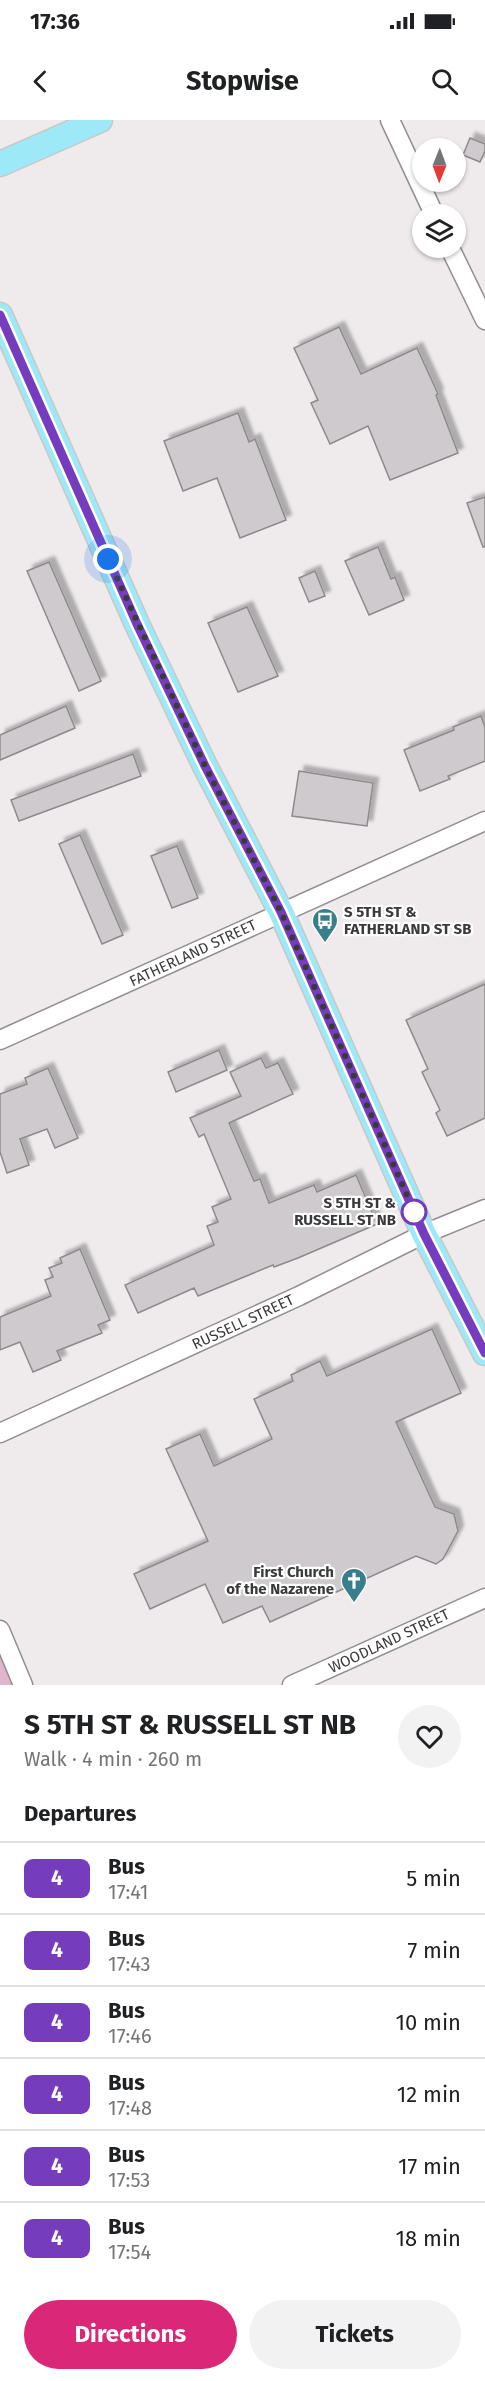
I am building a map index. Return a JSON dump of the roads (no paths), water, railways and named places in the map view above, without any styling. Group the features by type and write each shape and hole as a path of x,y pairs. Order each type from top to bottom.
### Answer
{"main road":[{"path":"0,164 100,120"},
{"path":"0,315 145,640 205,766 281,912 424,1234 485,1353"}],"street":[{"path":"390,120 429,204"},
{"path":"455,258 485,320"},
{"name":"FATHERLAND STREET","path":"0,1040 485,821"},
{"name":"RUSSELL STREET","path":"0,1432 299,1296 424,1234 485,1209"},
{"name":"WOODLAND STREET","path":"292,1685 485,1598"},
{"path":"0,1630 23,1685"}],"place":[{"name":"S 5TH ST & FATHERLAND ST SB","path":"325,944"},
{"name":"S 5TH ST & RUSSELL ST NB","path":"414,1212"},
{"name":"First Church of the Nazarene","path":"354,1604"}]}
